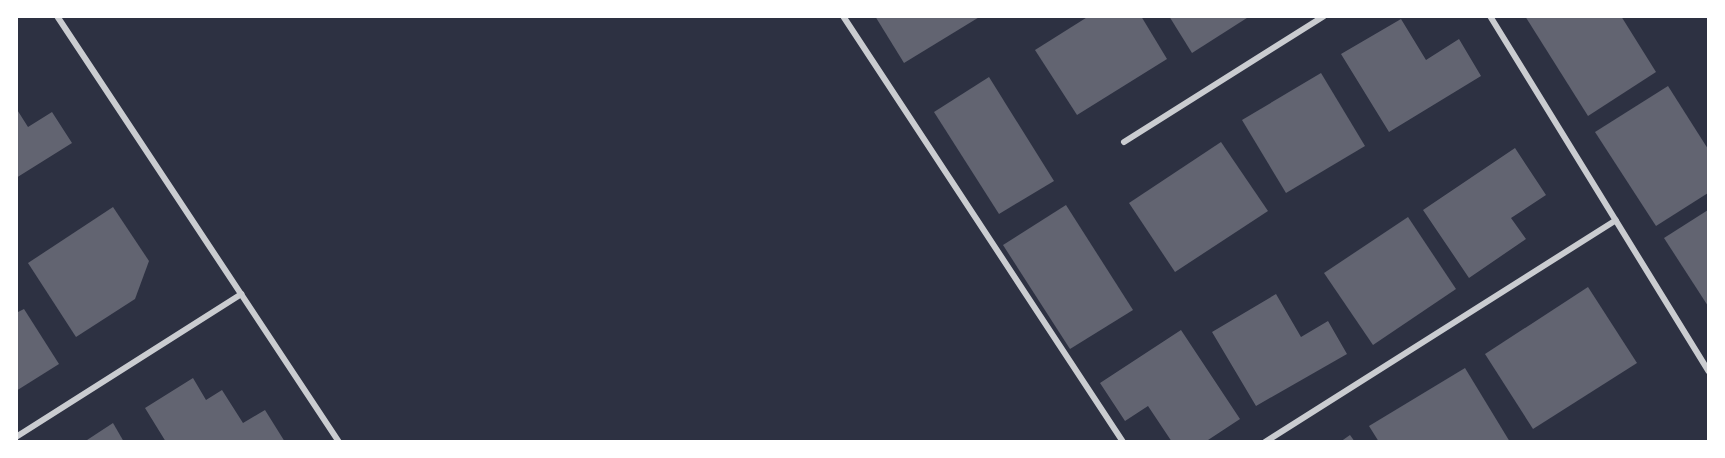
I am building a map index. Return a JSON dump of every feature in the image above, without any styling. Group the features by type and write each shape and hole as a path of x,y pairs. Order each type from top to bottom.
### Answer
{"street":[{"path":"57,16 339,441"},
{"path":"843,16 1123,441"},
{"path":"1124,142 1324,16"},
{"path":"1490,16 1707,367"},
{"path":"1265,441 1616,220"},
{"path":"16,437 241,294"}],"building":[{"path":"875,16 981,16 904,63"},
{"path":"1089,16 1141,16 1167,59 1077,115 1035,50"},
{"path":"1169,16 1250,16 1192,53"},
{"path":"1525,16 1621,16 1656,72 1588,116"},
{"path":"1401,19 1426,60 1459,39 1481,76 1389,132 1341,54"},
{"path":"1321,73 1365,146 1286,193 1242,120"},
{"path":"989,77 1054,181 999,214 934,112"},
{"path":"1668,86 1708,149 1708,193 1656,226 1595,132"},
{"path":"16,108 28,127 52,112 72,143 16,178"},
{"path":"1221,142 1268,211 1175,272 1129,203"},
{"path":"1515,148 1546,195 1511,218 1526,239 1469,278 1423,210"},
{"path":"1066,205 1133,310 1070,349 1003,245"},
{"path":"113,207 149,261 135,299 76,337 28,263"},
{"path":"1708,210 1708,306 1664,238"},
{"path":"1408,217 1456,289 1373,345 1324,273"},
{"path":"1588,287 1637,363 1533,429 1485,354"},
{"path":"1276,294 1301,337 1328,321 1347,354 1256,406 1212,332"},
{"path":"24,309 59,364 16,391 16,313"},
{"path":"1181,330 1240,419 1205,442 1172,442 1148,406 1125,421 1100,383"},
{"path":"1465,368 1510,442 1379,442 1369,426"},
{"path":"193,378 206,400 222,390 243,423 265,410 285,442 166,442 145,408"},
{"path":"113,423 124,442 84,442"},
{"path":"1350,435 1355,442 1340,442"}]}
